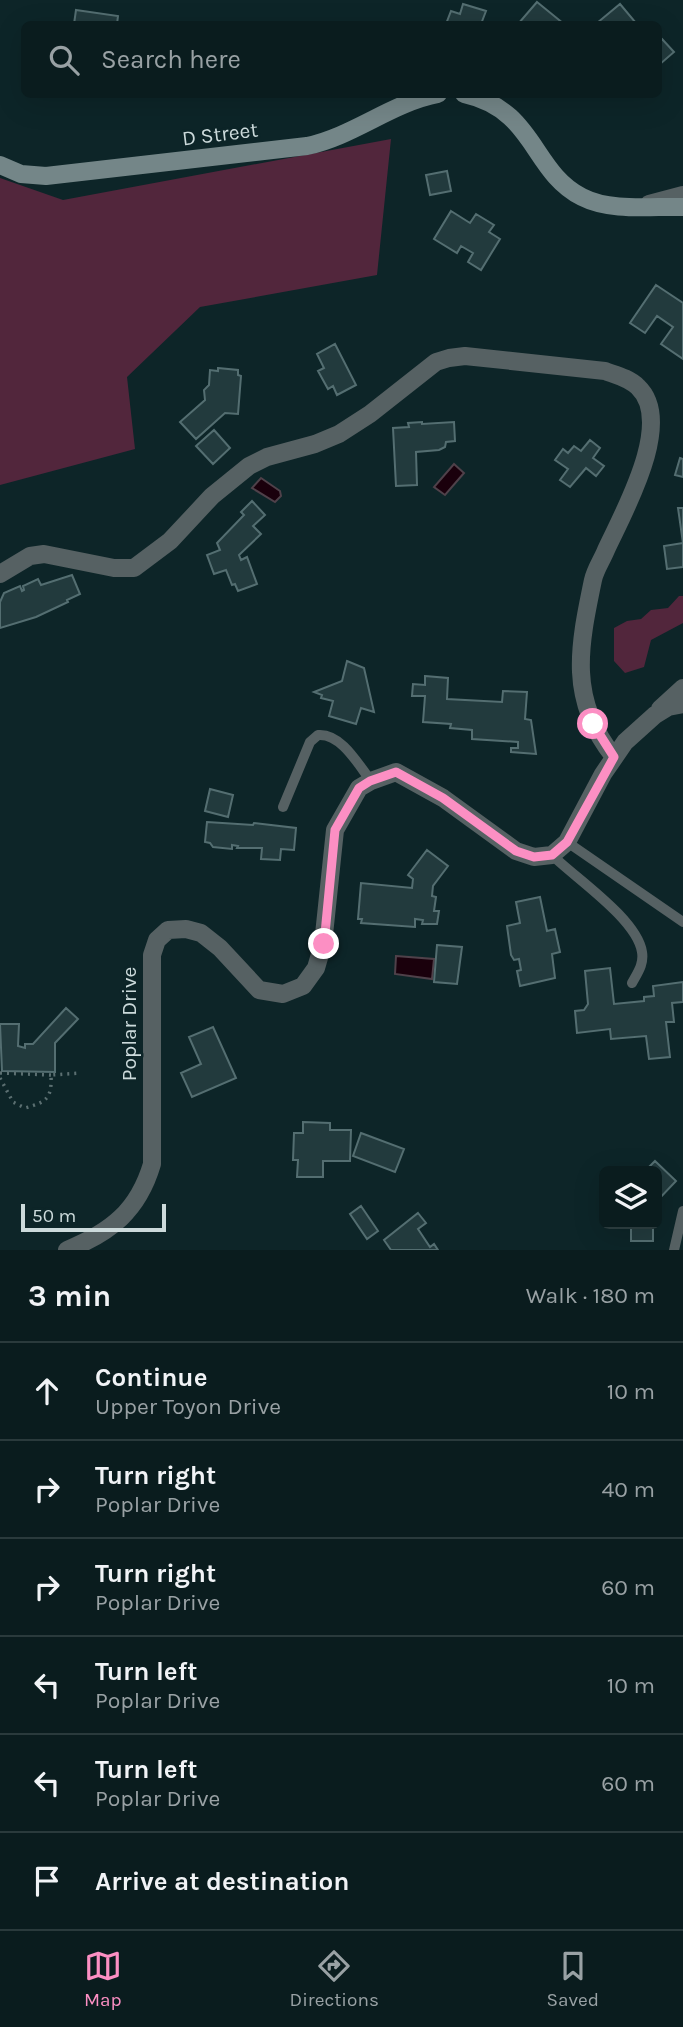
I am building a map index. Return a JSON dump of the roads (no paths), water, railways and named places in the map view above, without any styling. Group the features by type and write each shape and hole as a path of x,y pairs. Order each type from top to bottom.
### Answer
{"street":[{"name":"D Street","path":"0,165 21,174 46,176 307,146 340,137 404,104 424,98"},
{"path":"476,98 487,102 518,123 561,181 580,196 603,204 683,207"},
{"path":"639,206 683,195"},
{"path":"0,574 30,556 44,554 114,568 134,568 170,541 212,496 249,466 267,457 315,444 339,434 370,414 436,362 465,356 605,371 637,386 647,397 651,410 651,432 643,467 593,578 583,632 580,667 584,702 596,731 614,757"},
{"path":"370,781 396,772 443,798 516,851 534,857 552,855 567,842 614,757 683,688"},
{"path":"648,721 668,707 683,704"},
{"name":"Poplar Drive","path":"67,1250 96,1238 130,1209 146,1184 152,1164 152,955 157,940 168,930 186,929 201,933 220,948 259,990 283,994 303,986 316,968 324,944 335,830 359,788 370,781"}],"lane":[{"path":"282,807 310,742 318,734 327,734 338,742 370,781"},
{"path":"567,842 683,922"},
{"path":"552,855 605,901 637,936 642,952 641,968 632,983"},
{"path":"674,1250 683,1211"}]}
